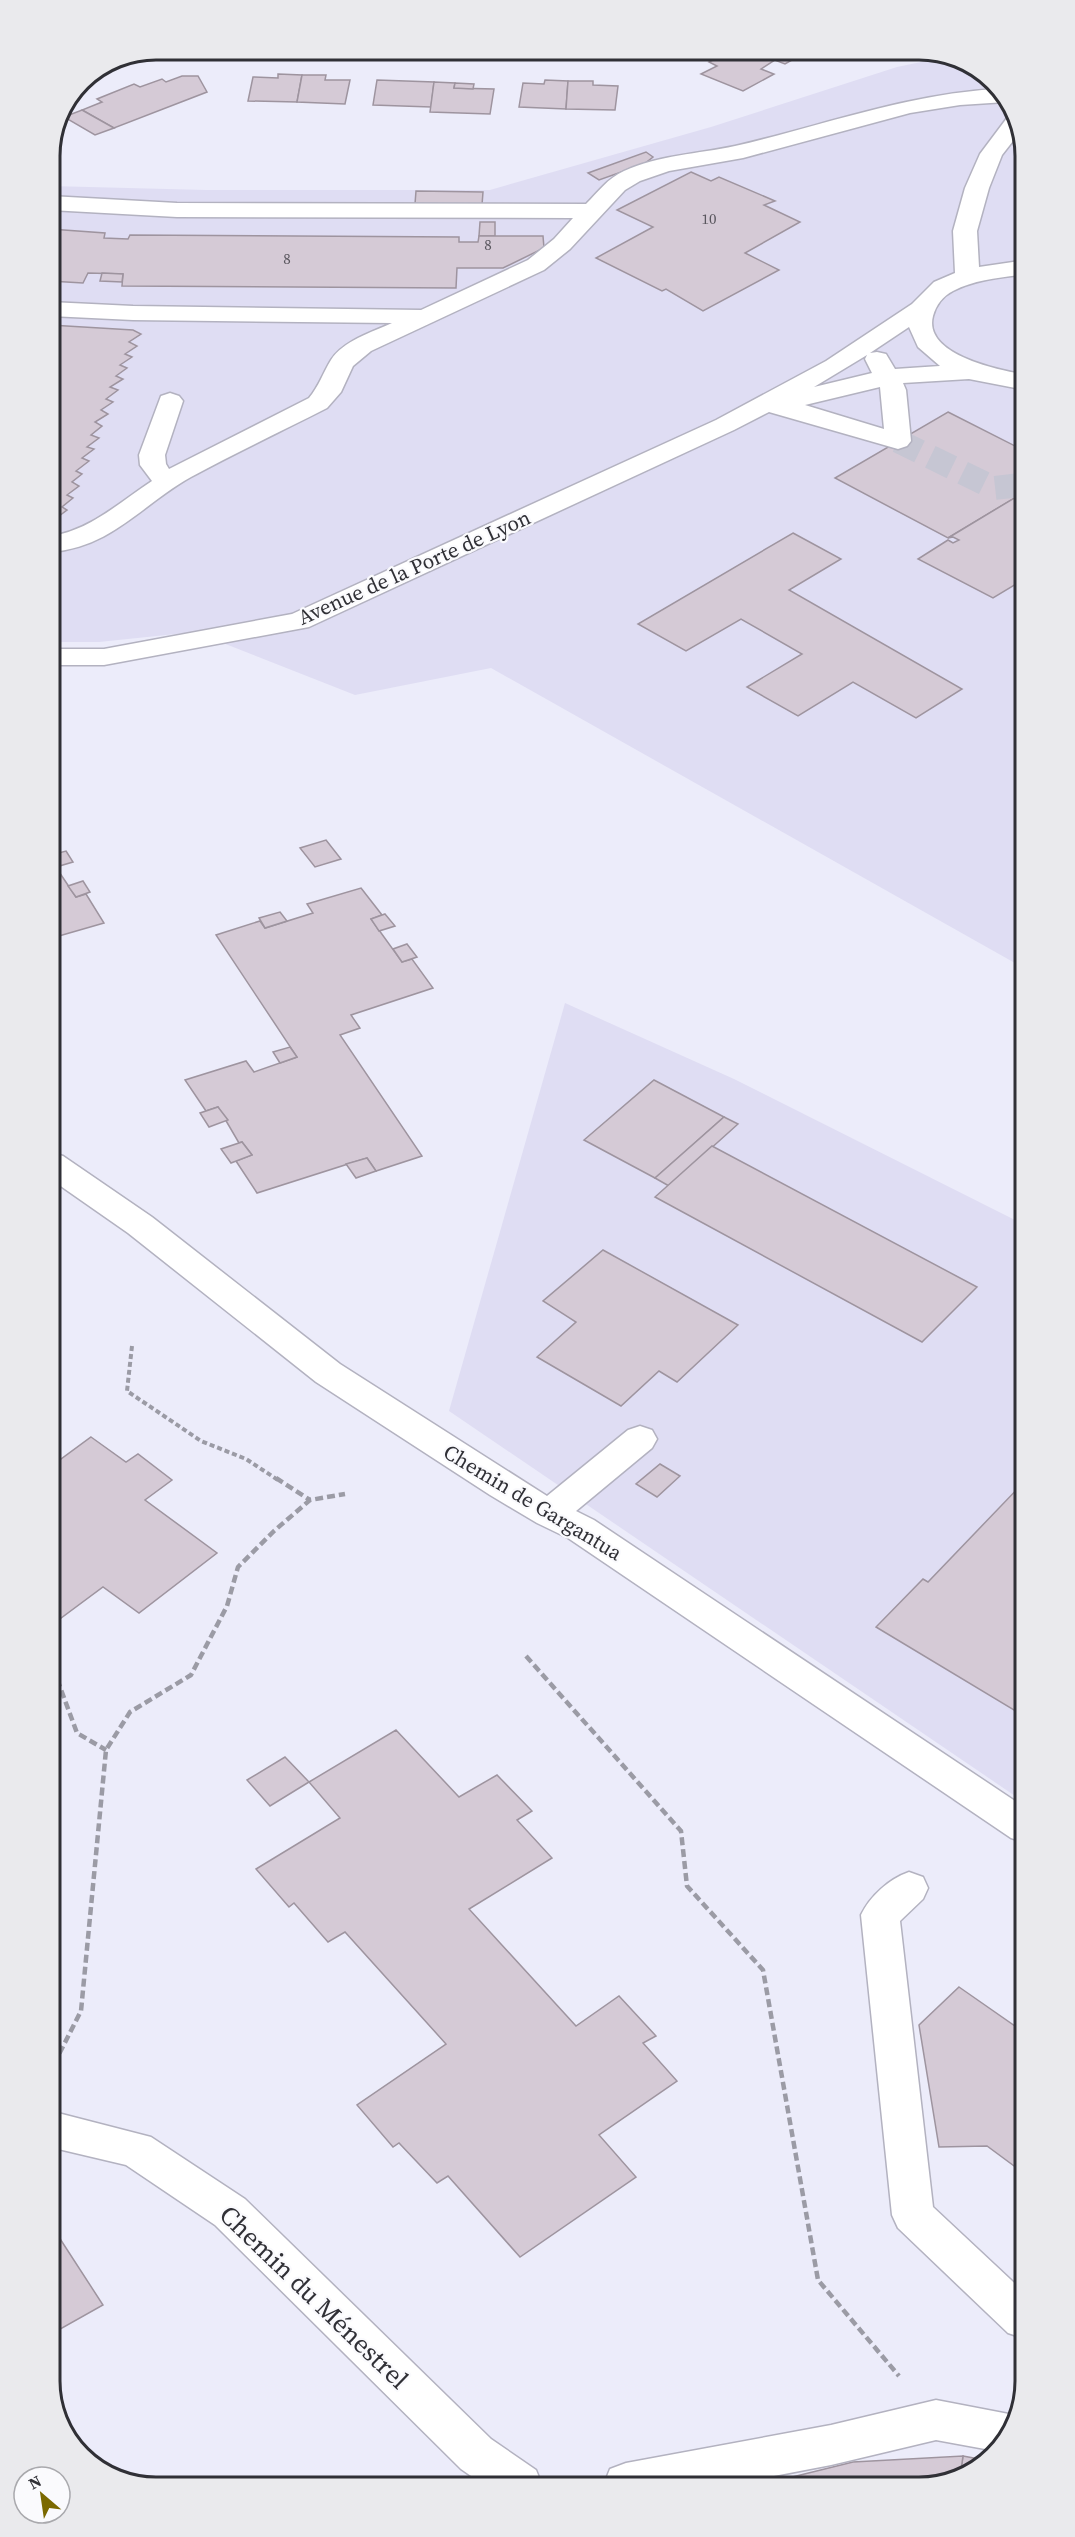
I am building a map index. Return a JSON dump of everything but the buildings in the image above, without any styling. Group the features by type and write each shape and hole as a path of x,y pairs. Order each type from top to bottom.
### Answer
{"street":[{"path":"60,543 95,532 166,482 318,402 328,392 342,362 351,353 378,338 536,265 562,244 617,185 632,176 648,170 735,153 909,107 960,98 994,96"},
{"path":"966,275 964,231 977,188 991,154 1011,128"},
{"path":"60,204 177,210 594,211"},
{"name":"Avenue de la Porte de Lyon","path":"60,657 104,657 299,621 725,425 835,366 919,309 929,296 945,284 966,275 994,269 1015,268"},
{"path":"60,309 134,313 426,316"},
{"path":"919,309 918,327 926,344 944,359 970,371 1013,384"},
{"path":"776,406 811,414 898,441 894,390 868,344"},
{"name":"Avenue de la Porte de Lyon","path":"725,425 776,406 855,384 888,377 970,371"},
{"path":"166,482 153,465 152,455 170,401"},
{"name":"Chemin de Gargantua","path":"60,1170 140,1225 328,1373 549,1514 581,1528 1015,1821"},
{"path":"549,1514 640,1438"},
{"path":"909,1888 880,1916 913,2215 1015,2311"},
{"name":"Chemin du Ménestrel","path":"60,2132 136,2151 230,2212 476,2454 509,2477"},
{"path":"663,2477 831,2445 936,2420 1001,2432"}],"path":[{"path":"132,1346 127,1391 201,1440 246,1459 310,1500"},
{"path":"60,2052 81,2011 106,1750 130,1712 191,1675 227,1606 238,1567 274,1531 310,1500 345,1494"},
{"path":"526,1656 681,1832 687,1886 764,1970 770,2017 818,2280 936,2420"},
{"path":"60,1683 77,1733 106,1750"}],"shaded area":[{"path":"929,60 944,63 967,73 978,80 995,97 1005,113 1013,137 1015,156 1015,963 491,668 355,695 195,632 99,642 60,642 60,186 206,190 490,190 711,127 897,67"},
{"path":"565,1003 734,1079 1015,1220 1015,1796 449,1411"}],"tunnel":[{"path":"898,441 994,488 1015,486"}]}
